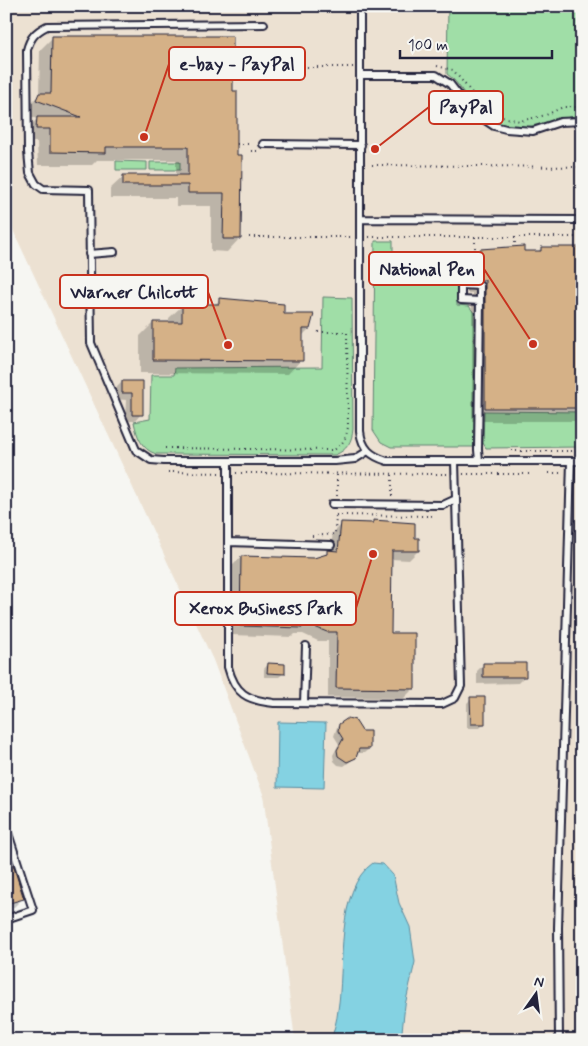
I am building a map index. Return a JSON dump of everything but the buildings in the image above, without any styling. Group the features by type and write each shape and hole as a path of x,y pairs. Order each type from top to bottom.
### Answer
{"lane":[{"path":"360,8 360,431 362,443 375,458 387,461 582,461"},
{"path":"264,24 46,26 33,35 27,50 30,173 36,184 43,189 90,190 91,343 136,450 151,460 228,461 335,461 355,459 368,451"},
{"path":"361,75 436,75 450,84 470,110 482,120 506,130 533,131 560,122 582,121"},
{"path":"264,144 361,145"},
{"path":"360,219 582,220"},
{"path":"90,254 114,252"},
{"path":"478,461 480,301 480,286 461,285 461,300 480,301"},
{"path":"228,461 228,667 233,684 238,690 256,701 442,704 455,698 461,686 455,461"},
{"path":"559,1040 558,928 571,461"},
{"path":"334,504 443,505 456,499"},
{"path":"228,542 331,545"},
{"path":"304,703 306,646"},
{"path":"6,827 33,910 6,919"}],"path":[{"path":"237,144 251,144"},
{"path":"372,165 582,167"},
{"path":"249,237 582,237"},
{"path":"476,237 475,268 478,268 477,286"},
{"path":"515,237 515,247"},
{"path":"465,268 475,268"},
{"path":"165,448 334,450 345,441 348,426 347,332 316,332"},
{"path":"511,450 582,451"},
{"path":"168,472 532,474"},
{"path":"312,544 312,535 335,534 336,515 334,504 338,473"},
{"path":"392,473 392,516"},
{"path":"336,515 432,516 431,505"}],"shaded area":[{"path":"16,6 582,6 582,1040 295,1040 263,794 213,660 6,215 6,17"}],"green space":[{"path":"448,6 582,6 582,116 516,127 490,120 476,109 447,74"},
{"path":"116,161 147,162 147,170 116,170"},
{"path":"150,162 180,162 180,170 150,170"},
{"path":"375,241 393,241 393,256 402,256 403,265 446,265 446,273 475,272 476,278 457,279 457,305 469,306 474,313 474,447 391,447 381,442 373,430"},
{"path":"323,297 352,298 353,429 350,442 343,451 335,455 156,454 143,445 138,437 134,422 150,419 151,375 174,375 175,368 322,367"},
{"path":"484,411 582,412 582,447 486,448 483,443"}],"water":[{"path":"278,722 326,723 324,788 277,787"},
{"path":"373,863 383,864 393,875 399,903 410,927 415,962 405,1005 401,1040 331,1040 338,1010 347,910 352,891 361,875"}],"place":[{"name":"e-bay - PayPal","path":"144,137"},
{"name":"PayPal","path":"375,149"},
{"name":"National Pen","path":"533,344"},
{"name":"Warner Chilcott","path":"228,345"},
{"name":"Xerox Business Park","path":"373,554"}]}
